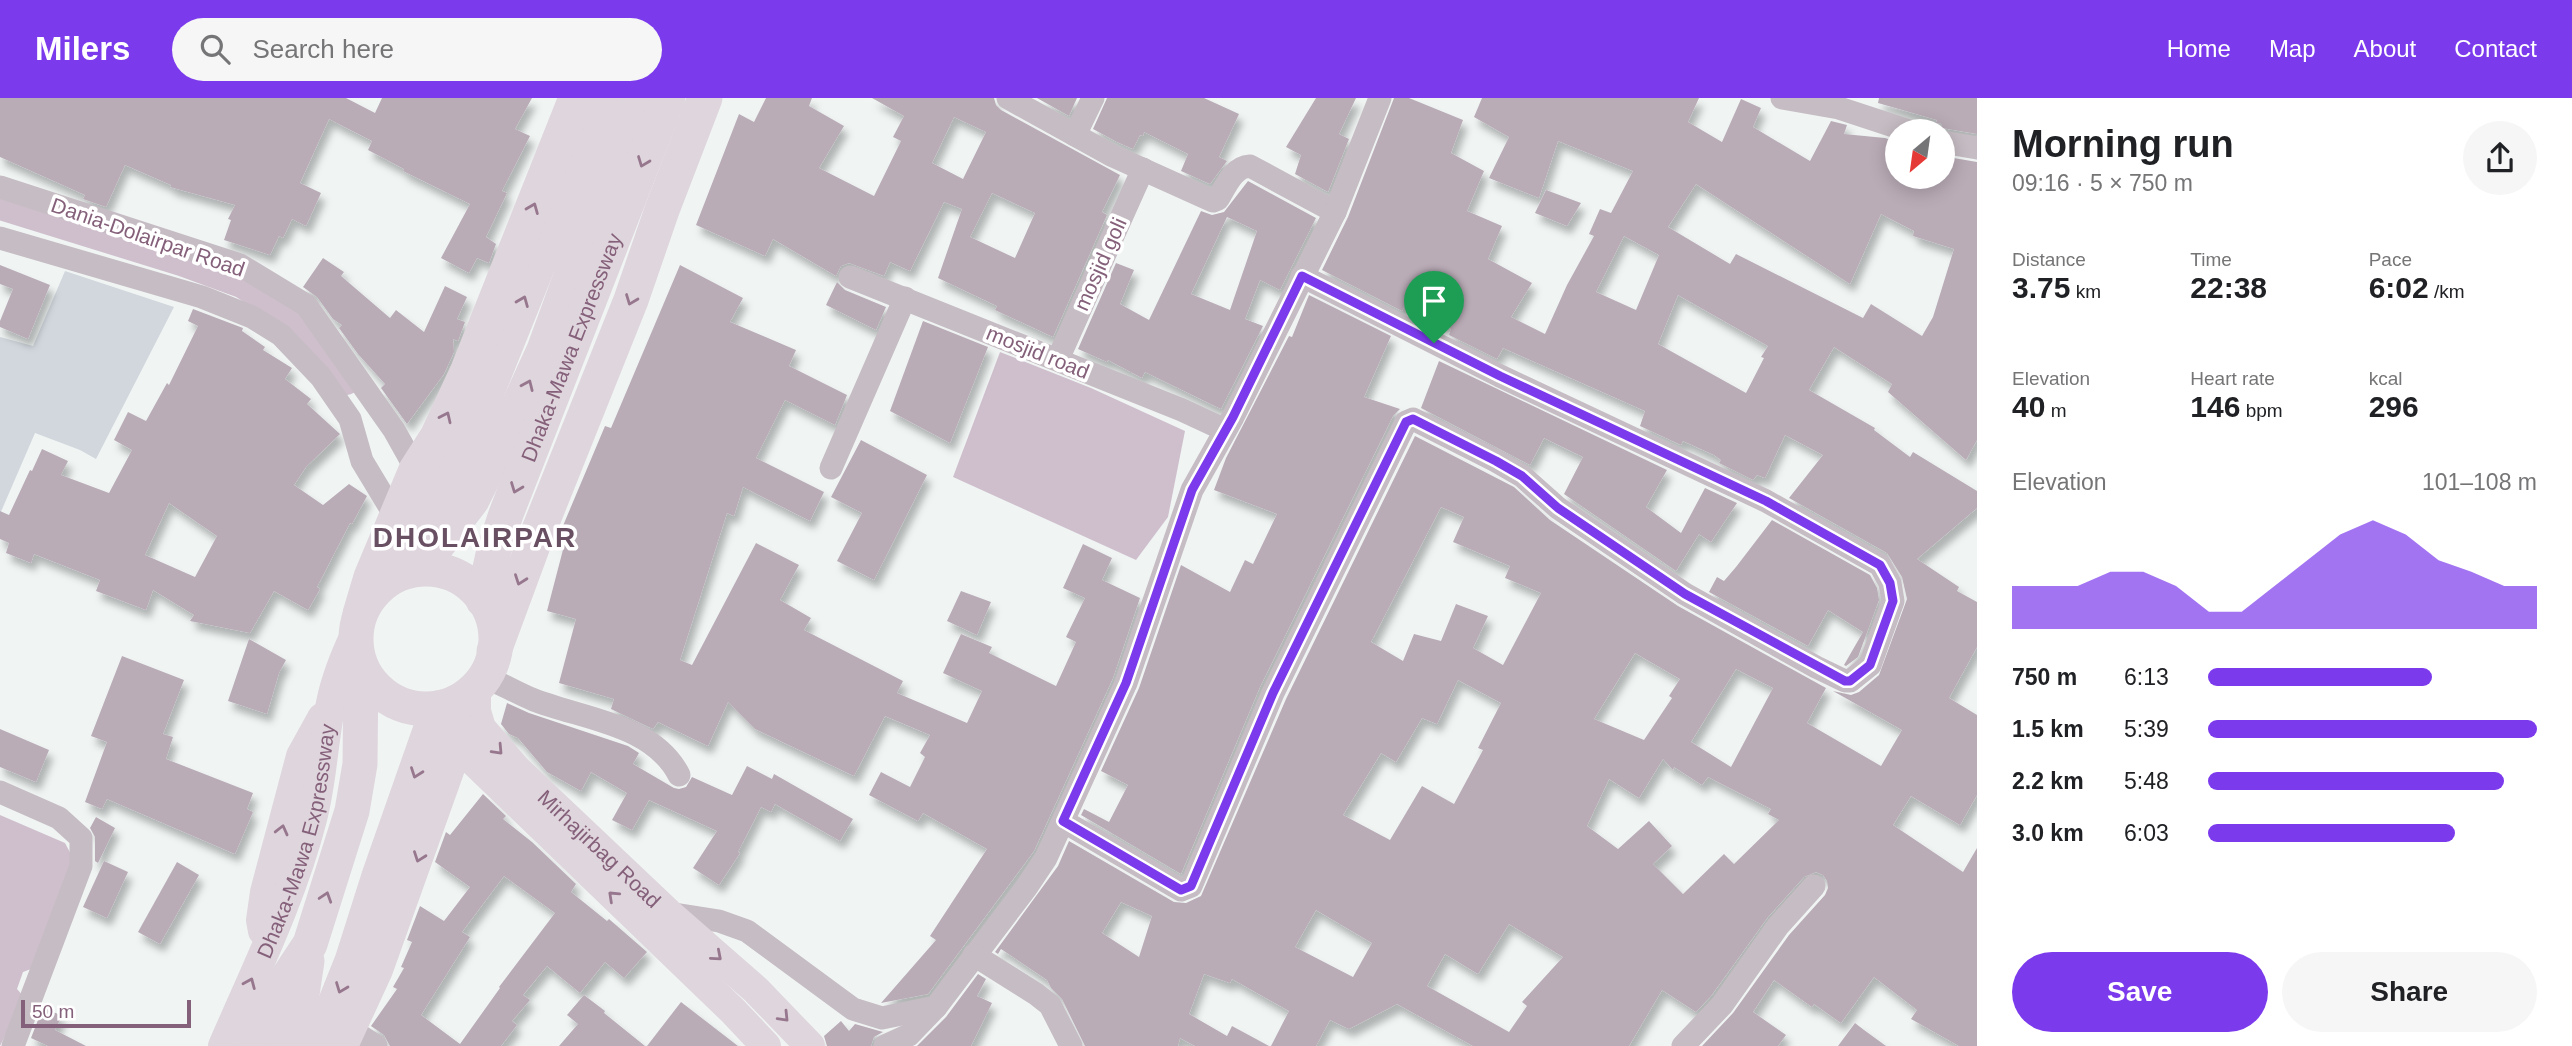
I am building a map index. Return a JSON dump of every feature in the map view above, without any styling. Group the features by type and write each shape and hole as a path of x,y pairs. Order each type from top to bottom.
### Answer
{"highway":[{"path":"408,542 416,470 437,437 468,370 576,98"},
{"path":"289,1046 301,1001 310,944 352,811 360,764 359,638 372,576 408,542 467,442 605,98"},
{"name":"Dhaka-Mawa Expressway","path":"359,638 369,597 383,583 408,542 472,500 544,350 636,98"},
{"name":"Dhaka-Mawa Expressway","path":"483,600 494,550 506,514 668,98"},
{"path":"359,638 374,686 397,702 410,707 438,708 458,702 485,672 644,264 705,98"},
{"path":"644,264 678,219 727,98"},
{"path":"408,542 464,581 489,609 495,632 485,672"},
{"path":"318,1046 352,961 438,708"},
{"path":"255,1046 281,988 310,944"}],"main road":[{"name":"Dhaka-Mawa Expressway","path":"223,1046 299,860 312,818 331,704 342,661 359,638"},
{"path":"347,1038 378,970 485,672"},
{"name":"Mirhajirbag Road","path":"485,672 476,711 481,728 489,740 659,923 756,990 810,1046"},
{"path":"438,708 459,747 659,923 766,1046"}],"street":[{"path":"1008,98 1075,135 1213,201 1218,200 1242,166 1250,166 1335,212"},
{"path":"1075,135 1093,98"},
{"path":"886,1046 909,1035 936,1007 1046,858 1126,683 1192,490 1335,212 1380,98"},
{"path":"1782,98 1839,108 1885,123"},
{"path":"1955,144 1977,148"},
{"name":"mosjid goli","path":"1058,359 1143,169"},
{"name":"Dania-Dolairpar Road","path":"0,187 240,265 306,305 394,430 433,501"},
{"path":"0,238 202,297 252,317 281,335 321,377 350,419 362,461 408,542"},
{"path":"1063,821 1181,890 1191,886 1273,693 1406,422 1413,419 1522,476 1558,508 1685,594 1845,681 1850,681 1870,665 1893,601 1890,583 1880,565 1766,501 1500,376 1302,276"},
{"name":"mosjid road","path":"850,277 1058,359 1225,430"},
{"path":"831,468 905,298"},
{"path":"485,672 533,699 640,737 671,759 679,775"},
{"path":"0,792 59,818 81,838 81,866 13,1046"},
{"path":"1683,1046 1722,1005 1778,926 1814,886"},
{"path":"659,923 719,921 747,931 852,1009 882,1018 936,1007"},
{"path":"974,955 1049,1005 1071,1046"},
{"path":"347,1038 376,1046"}],"shaded area":[{"path":"65,271 174,307 96,459 35,433 0,514 0,337 33,346"},
{"path":"1000,352 1091,388 1185,431 1168,517 1136,560 953,477"},
{"path":"0,815 65,843 74,860 31,969 23,972 17,989 24,997 0,1046"}],"building":[{"path":"0,98 346,98 375,113 382,98 532,98 515,129 530,136 502,191 507,193 486,237 496,244 489,263 477,258 469,273 441,258 470,204 403,171 404,169 368,150 372,141 329,119 300,183 321,193 306,226 292,219 283,238 279,236 270,255 224,240 231,220 228,219 235,205 170,187 171,185 125,165 106,207 83,199 85,195 0,157"},
{"path":"766,98 812,98 809,106 844,126 819,168 874,196 901,141 893,137 904,116 872,98 994,98 1001,110 1120,175 1102,212 1107,215 1053,337 995,310 997,306 938,278 962,209 944,202 910,271 890,262 884,276 849,263 841,266 836,276 773,239 765,256 696,225 739,114 754,122","holes":["954,117 986,132 963,179 932,163","992,193 1035,213 1015,258 970,237"]},
{"path":"1037,98 1077,98 1069,116"},
{"path":"1107,98 1204,98 1239,114 1219,157 1227,161 1210,184 1181,171 1188,154 1144,132 1133,149 1117,142 1093,129"},
{"path":"1316,98 1356,98 1339,134 1349,139 1328,192 1295,174 1301,155 1286,147"},
{"path":"1394,98 1409,98 1463,120 1451,153 1484,171 1467,211 1502,226 1488,259 1532,283 1511,317 1545,334 1567,285 1594,236 1589,234 1600,209 1611,213 1633,171 1558,141 1539,198 1489,178 1509,137 1474,117 1482,98 1699,98 1688,122 1722,142 1741,99 1761,108 1753,127 1810,161 1831,121 1847,125 1844,134 1885,138 1885,189 1955,189 1955,158 1977,162 1977,440 1966,460 1888,392 1892,384 1834,347 1809,390 1875,428 1874,430 1910,457 1913,452 1977,491 1977,508 1917,559 1959,587 1957,591 1977,602 1977,647 1949,698 1977,715 1977,795 1960,825 1911,796 1893,825 1963,872 1977,848 1977,1046 1959,1046 1911,1019 1917,1010 1874,977 1841,1023 1814,1004 1812,1007 1774,980 1753,1012 1786,1035 1778,1046 1702,1046 1733,1013 1789,935 1825,895 1827,881 1823,875 1816,872 1804,877 1768,917 1711,996 1696,1012 1662,990 1629,1046 1473,1046 1397,1004 1349,1029 1330,1020 1316,1046 1271,1046 1289,1011 1232,979 1230,983 1204,974 1189,1014 1227,1036 1232,1026 1269,1046 1195,1046 1180,1038 1178,1046 1085,1046 1062,999 1047,980 1001,949 998,954 995,952 1058,866 1069,841 1174,902 1186,903 1201,896 1286,699 1415,436 1514,487 1550,520 1678,606 1826,688 1807,723 1881,766 1902,730 1833,691 1851,695 1859,692 1879,675 1907,599 1902,577 1887,553 1789,498 1823,455 1785,435 1765,478 1757,475 1753,480 1719,463 1721,460 1714,455 1683,441 1681,445 1640,426 1645,411 1503,348 1497,359 1449,335 1451,329 1406,303 1402,311 1322,270 1348,217","holes":["1696,184 1850,284 1881,214 1914,231 1913,236 1954,249 1933,317 1922,336 1871,304 1863,318 1736,254 1730,264 1668,227","1624,236 1659,255 1636,310 1596,292","1678,295 1768,346 1746,393 1658,344","1441,507 1464,517 1453,542 1510,566 1505,578 1541,593 1503,665 1473,648 1488,616 1456,604 1441,641 1414,634 1403,661 1371,642","1635,653 1680,679 1669,696 1672,698 1644,740 1594,719","1736,669 1773,688 1731,767 1691,742","1458,680 1501,703 1478,748 1483,750 1454,804 1422,786 1390,840 1343,815 1381,753 1396,762 1422,718 1437,724","1663,759 1673,770 1674,767 1702,785 1708,777 1771,809 1768,814 1779,820 1734,864 1724,854 1683,894 1653,864 1672,846 1649,821 1618,849 1587,826 1609,779 1639,798","1121,902 1152,916 1139,957 1102,933","1316,910 1372,943 1353,977 1295,947","1509,924 1563,957 1522,1002 1527,1006 1509,1032 1427,986 1445,954 1478,974"]},
{"path":"1879,98 1977,98 1977,134 1955,130 1955,119 1934,119 1878,103"},
{"path":"1248,181 1316,218 1280,290 1260,280 1245,319 1263,326 1221,409 1145,372 1142,378 1108,360 1107,362 1078,349 1116,263 1134,270 1120,304 1149,320 1201,211 1212,215 1224,212","holes":["1227,217 1257,231 1230,310 1191,294"]},
{"path":"1546,190 1581,203 1567,226 1535,213"},
{"path":"323,258 344,272 341,276 390,318 396,310 424,332 445,286 467,297 457,319 465,322 458,341 453,339 454,352 444,374 407,424 381,388 385,384 339,328 342,325 333,319 317,297 303,287"},
{"path":"0,265 50,285 28,339 0,327 13,289 0,284"},
{"path":"680,265 743,298 730,322 796,350 789,366 847,395 835,425 785,400 756,458 824,492 810,521 743,487 734,516 727,513 680,660 692,665 756,543 799,565 780,600 811,618 804,630 903,681 897,693 967,723 982,691 943,673 961,634 992,647 989,653 1056,686 1076,642 1066,637 1085,598 1063,588 1083,544 1112,558 1102,580 1140,598 1113,678 1034,851 928,994 881,1003 936,940 930,936 987,849 923,813 918,821 869,795 881,772 910,787 925,757 920,753 930,735 885,716 854,776 755,729 728,702 708,746 658,722 653,729 611,709 614,699 559,683 576,619 547,611 565,542 557,540 605,426 611,428"},
{"path":"837,282 845,290 886,307 876,330 826,305"},
{"path":"1309,295 1391,336 1364,397 1400,409 1393,416 1260,687 1181,874 1081,815 1084,809 1109,822 1128,785 1101,771 1139,688 1181,565 1230,592 1245,560 1253,564 1277,514 1214,490 1226,458 1289,336 1292,337"},
{"path":"193,309 243,328 242,331 265,347 263,350 292,368 285,379 311,399 307,404 340,434 306,467 294,485 323,505 349,484 367,496 352,524 350,523 308,610 274,591 250,633 190,621 194,615 153,590 146,610 96,591 100,580 34,554 31,563 6,553 9,543 0,539 0,511 9,515 42,449 68,461 61,475 109,493 132,450 114,440 128,412 146,421 167,383 169,385 198,326 188,321","holes":["169,503 217,536 195,577 145,555"]},
{"path":"923,321 988,347 950,443 890,411"},
{"path":"1439,361 1667,470 1646,507 1681,533 1705,488 1737,503 1711,542 1699,534 1676,571 1564,494 1583,457 1544,438 1530,465 1421,408"},
{"path":"861,440 927,475 874,580 837,561 862,513 831,497"},
{"path":"1772,520 1870,575 1877,588 1879,600 1858,657 1846,666 1844,665 1863,632 1828,610 1808,646 1709,592 1717,577 1724,581"},
{"path":"961,591 991,602 977,635 947,621"},
{"path":"249,639 286,660 279,673 267,714 228,701"},
{"path":"122,656 184,680 163,734 173,737 166,759 253,793 247,809 253,812 235,854 107,799 102,809 85,802 107,742 91,736"},
{"path":"507,703 628,746 639,753 633,764 674,788 686,787 692,777 732,795 747,766 772,779 774,774 853,819 840,841 775,804 771,812 761,807 738,852 740,853 719,885 693,868 717,831 649,800 632,830 612,820 627,793 591,772 581,791 547,772 518,738 509,734 501,724"},
{"path":"0,729 49,750 36,782 0,767"},
{"path":"483,794 506,816 503,819 532,842 576,884 571,892 607,921 609,919 647,952 624,978 605,962 580,993 547,966 523,995 530,1000 512,1021 517,1025 501,1046 390,1046 384,1035 371,1026 397,989 393,987 404,968 401,967 412,942 407,940 420,906 444,921 470,887 435,862 446,832 450,835","holes":["504,876 555,913 460,1044 421,1015 470,937 462,932"]},
{"path":"96,817 115,828 98,863 95,861 95,837 90,828"},
{"path":"104,861 128,872 107,918 83,907"},
{"path":"177,862 199,875 160,944 138,932"},
{"path":"978,974 986,979 977,996 992,1003 971,1046 917,1046 946,1017"},
{"path":"584,995 645,1046 559,1046 578,1024 567,1015"},
{"path":"681,1002 738,1046 647,1046"},
{"path":"43,1007 62,1016 55,1030 86,1046 48,1046 31,1038"},
{"path":"841,1021 849,1031 855,1024 883,1032 874,1037 871,1046 827,1046 824,1036"},
{"path":"1855,1023 1864,1030 1886,1046 1838,1046"}],"waterway":[{"path":"0,208 181,264 241,286 288,316 329,357 347,383"}],"district":[{"name":"DHOLAIRPAR","path":"475,537"}],"route":[{"path":"1302,276 1434,343 1766,501 1880,565 1890,583 1893,601 1870,665 1850,681 1816,667 1685,594 1558,508 1522,476 1413,419 1406,422 1273,693 1191,886 1181,890 1063,821 1126,683 1192,490 1233,417 1302,276"}]}
